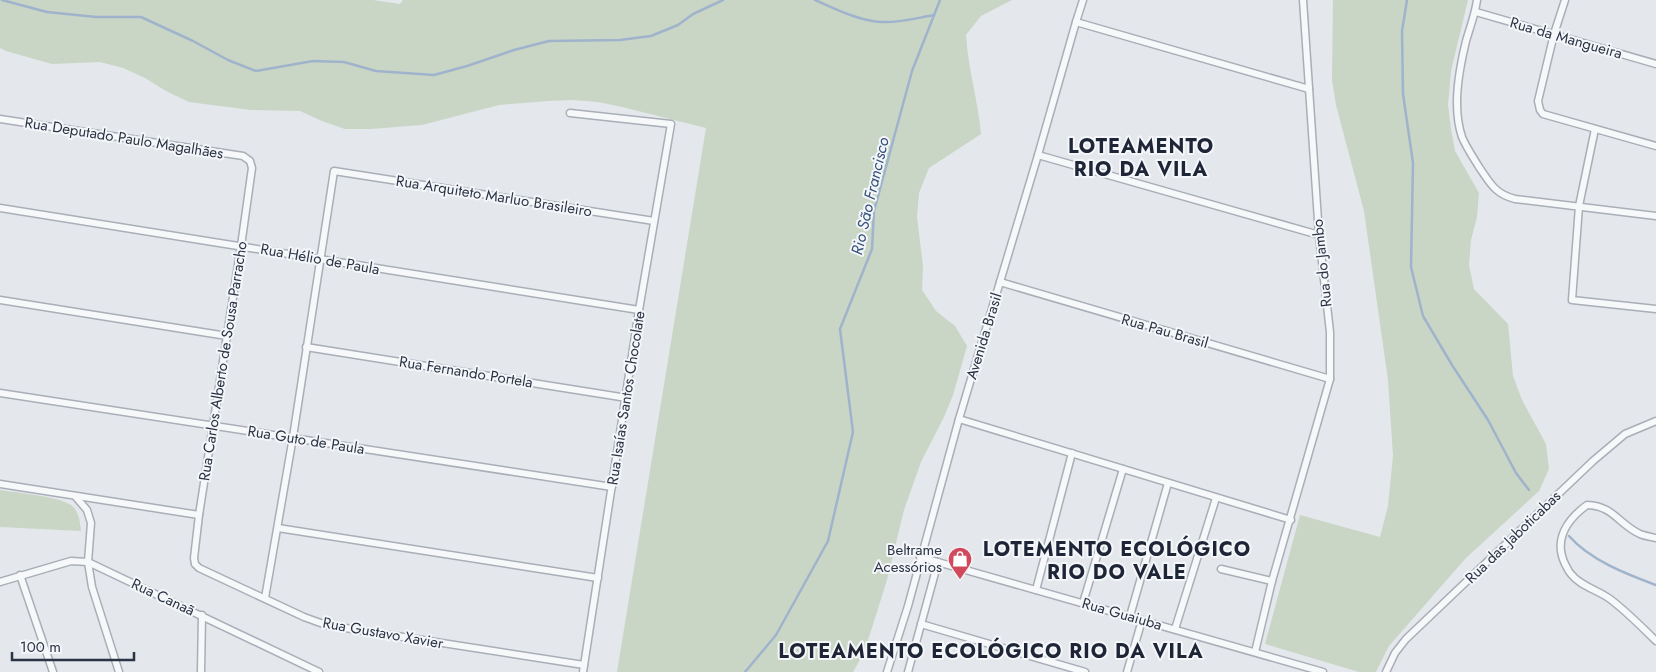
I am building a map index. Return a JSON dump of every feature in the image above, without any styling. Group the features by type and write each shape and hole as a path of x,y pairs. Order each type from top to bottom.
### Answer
{"street":[{"name":"Avenida Brasil","path":"887,672 908,606 959,419 1083,0"},
{"name":"Rua do Jambo","path":"1255,652 1272,581 1330,378 1330,332 1319,236 1303,0"},
{"path":"1477,0 1476,12 1466,42 1458,83 1458,121 1462,137 1495,190 1503,196 1516,199 1656,216"},
{"path":"1565,0 1554,34 1538,101 1540,110 1543,114 1656,146"},
{"name":"Rua da Mangueira","path":"1476,12 1656,64"},
{"path":"1076,22 1309,89"},
{"name":"Rua Isaías Santos Chocolate","path":"570,113 671,124 584,669"},
{"name":"Rua Deputado Paulo Magalhães","path":"0,119 248,158"},
{"path":"1596,128 1579,206 1572,300 1656,308"},
{"path":"1038,155 1319,236"},
{"name":"Rua Carlos Alberto de Sousa Parracho","path":"195,564 199,515 252,168 248,158"},
{"name":"Rua Arquiteto Marluo Brasileiro","path":"320,260 334,170 654,221"},
{"name":"Rua Hélio de Paula","path":"0,208 640,310"},
{"path":"265,598 293,438 320,260"},
{"name":"Rua Pau Brasil","path":"1000,282 1330,378"},
{"path":"0,300 227,336"},
{"name":"Rua Fernando Portela","path":"306,346 627,398"},
{"name":"Rua Guto de Paula","path":"0,393 612,487"},
{"path":"959,419 1290,520"},
{"name":"Rua das Jaboticabas","path":"1386,672 1395,654 1406,639 1593,461 1624,434 1656,420"},
{"path":"1036,590 1072,453"},
{"path":"1083,603 1122,469"},
{"path":"1130,616 1168,483"},
{"path":"0,484 199,515"},
{"path":"75,496 87,510 91,523 88,562 92,587 119,672"},
{"path":"1175,629 1216,498"},
{"path":"1656,538 1640,534 1622,522 1609,510 1598,505 1588,505 1570,521 1562,534 1560,543 1562,558 1571,574 1582,584 1609,598 1656,641"},
{"path":"278,528 598,578"},
{"name":"Rua Guaiuba","path":"920,557 1324,672"},
{"name":"Rua Canaã","path":"0,582 71,561 88,562 319,672"},
{"path":"908,672 938,562"},
{"name":"Rua Gustavo Xavier","path":"195,564 199,568 304,618 326,626 584,669"},
{"path":"1222,568 1272,581"},
{"path":"20,575 53,672"},
{"path":"201,672 202,615"},
{"path":"1127,672 1142,620"},
{"path":"921,624 1085,672"}],"green space":[{"path":"0,0 373,0 400,4 403,0 1012,0 981,16 966,35 981,134 929,168 919,193 917,217 923,266 922,290 936,311 955,326 967,346 953,395 921,462 904,510 887,580 870,634 861,658 853,672 617,672 706,128 622,107 598,102 573,100 499,105 422,125 371,129 345,129 300,111 251,110 189,102 123,68 100,62 52,64 0,48"},
{"path":"1333,0 1468,0 1451,71 1448,105 1455,151 1479,193 1469,265 1474,289 1508,324 1513,376 1522,400 1546,444 1549,469 1539,491 1465,559 1389,646 1376,672 1359,672 1265,644 1300,515 1380,537 1388,506 1393,456 1388,380 1364,211 1336,105 1332,80"},
{"path":"0,490 47,497 71,505 74,507 80,520 81,531 0,527"}],"waterway":[{"path":"2,0 47,12 96,17 141,17 193,41 228,60 256,71 313,61 344,62 376,71 434,75 549,41 620,40 651,36 678,25 693,14 723,0"},
{"path":"815,0 848,14 873,21 895,22 934,15"},
{"name":"Rio São Francisco","path":"745,672 776,635 828,541 853,432 840,329 872,249 874,211 912,71 940,0"},
{"path":"1407,0 1402,31 1403,94 1413,163 1411,267 1423,316 1488,420 1516,473 1529,490"},
{"path":"1569,536 1598,559 1621,571 1656,585"}],"place":[{"name":"Beltrame Acessórios","path":"960,580"}],"district":[{"name":"LOTEAMENTO RIO DA VILA","path":"1141,158"},
{"name":"LOTEMENTO ECOLÓGICO RIO DO VALE","path":"1117,560"},
{"name":"LOTEAMENTO ECOLÓGICO RIO DA VILA","path":"991,651"}]}
